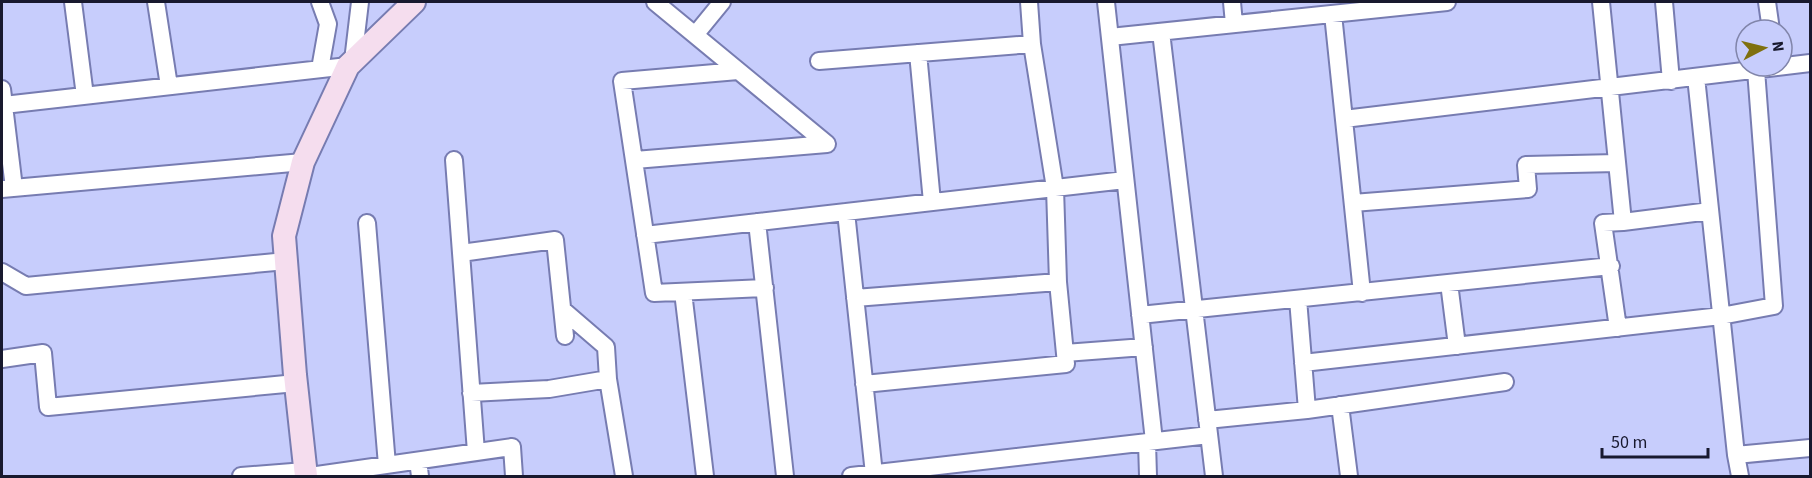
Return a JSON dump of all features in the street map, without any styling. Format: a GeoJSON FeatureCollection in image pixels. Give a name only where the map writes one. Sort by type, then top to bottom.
{"type":"FeatureCollection","features":[{"type":"Feature","properties":{"kind":"street"},"geometry":{"type":"LineString","coordinates":[[73,2],[85,96]]}},
{"type":"Feature","properties":{"kind":"street"},"geometry":{"type":"LineString","coordinates":[[156,2],[170,86]]}},
{"type":"Feature","properties":{"kind":"street"},"geometry":{"type":"LineString","coordinates":[[320,2],[328,24],[320,69]]}},
{"type":"Feature","properties":{"kind":"street"},"geometry":{"type":"LineString","coordinates":[[307,475],[296,383],[284,236],[303,162],[350,64],[360,2]]}},
{"type":"Feature","properties":{"kind":"street"},"geometry":{"type":"LineString","coordinates":[[303,162],[8,189],[2,99],[85,96],[350,64],[414,2]]}},
{"type":"Feature","properties":{"kind":"street"},"geometry":{"type":"LineString","coordinates":[[635,160],[827,144],[654,2]]}},
{"type":"Feature","properties":{"kind":"street"},"geometry":{"type":"LineString","coordinates":[[695,35],[722,2]]}},
{"type":"Feature","properties":{"kind":"street"},"geometry":{"type":"LineString","coordinates":[[864,384],[1066,364],[1058,282],[1055,188],[1032,44],[1029,2]]}},
{"type":"Feature","properties":{"kind":"street"},"geometry":{"type":"LineString","coordinates":[[1106,2],[1144,347],[1150,441],[1148,477]]}},
{"type":"Feature","properties":{"kind":"street"},"geometry":{"type":"LineString","coordinates":[[1232,2],[1234,24]]}},
{"type":"Feature","properties":{"kind":"street"},"geometry":{"type":"LineString","coordinates":[[1110,37],[1234,24],[1293,10],[1333,14],[1417,3],[1447,2]]}},
{"type":"Feature","properties":{"kind":"street"},"geometry":{"type":"LineString","coordinates":[[1601,2],[1623,222]]}},
{"type":"Feature","properties":{"kind":"street"},"geometry":{"type":"LineString","coordinates":[[1664,2],[1671,81]]}},
{"type":"Feature","properties":{"kind":"street"},"geometry":{"type":"LineString","coordinates":[[1767,2],[1769,18]]}},
{"type":"Feature","properties":{"kind":"street"},"geometry":{"type":"LineString","coordinates":[[1333,14],[1362,292]]}},
{"type":"Feature","properties":{"kind":"street"},"geometry":{"type":"LineString","coordinates":[[1161,32],[1214,477]]}},
{"type":"Feature","properties":{"kind":"street"},"geometry":{"type":"LineString","coordinates":[[819,61],[1032,44]]}},
{"type":"Feature","properties":{"kind":"street"},"geometry":{"type":"LineString","coordinates":[[918,53],[932,202]]}},
{"type":"Feature","properties":{"kind":"street"},"geometry":{"type":"LineString","coordinates":[[1794,65],[1810,63]]}},
{"type":"Feature","properties":{"kind":"street"},"geometry":{"type":"LineString","coordinates":[[738,71],[622,81],[654,294],[765,288]]}},
{"type":"Feature","properties":{"kind":"street"},"geometry":{"type":"LineString","coordinates":[[1344,119],[1734,73]]}},
{"type":"Feature","properties":{"kind":"street"},"geometry":{"type":"LineString","coordinates":[[1696,77],[1740,477]]}},
{"type":"Feature","properties":{"kind":"street"},"geometry":{"type":"LineString","coordinates":[[1303,363],[1721,316],[1774,306],[1757,78]]}},
{"type":"Feature","properties":{"kind":"street"},"geometry":{"type":"LineString","coordinates":[[454,160],[476,452]]}},
{"type":"Feature","properties":{"kind":"street"},"geometry":{"type":"LineString","coordinates":[[1353,203],[1528,189],[1526,165],[1617,163]]}},
{"type":"Feature","properties":{"kind":"street"},"geometry":{"type":"LineString","coordinates":[[645,235],[1125,180]]}},
{"type":"Feature","properties":{"kind":"street"},"geometry":{"type":"LineString","coordinates":[[1618,328],[1611,266],[1603,223],[1710,211]]}},
{"type":"Feature","properties":{"kind":"street"},"geometry":{"type":"LineString","coordinates":[[846,212],[874,474]]}},
{"type":"Feature","properties":{"kind":"street"},"geometry":{"type":"LineString","coordinates":[[758,222],[785,477]]}},
{"type":"Feature","properties":{"kind":"street"},"geometry":{"type":"LineString","coordinates":[[367,223],[387,465]]}},
{"type":"Feature","properties":{"kind":"street"},"geometry":{"type":"LineString","coordinates":[[461,253],[555,240],[566,336]]}},
{"type":"Feature","properties":{"kind":"street"},"geometry":{"type":"LineString","coordinates":[[2,272],[26,286],[286,261]]}},
{"type":"Feature","properties":{"kind":"street"},"geometry":{"type":"LineString","coordinates":[[1140,315],[1611,266]]}},
{"type":"Feature","properties":{"kind":"street"},"geometry":{"type":"LineString","coordinates":[[855,298],[1058,282]]}},
{"type":"Feature","properties":{"kind":"street"},"geometry":{"type":"LineString","coordinates":[[1449,283],[1457,346]]}},
{"type":"Feature","properties":{"kind":"street"},"geometry":{"type":"LineString","coordinates":[[683,292],[705,477]]}},
{"type":"Feature","properties":{"kind":"street"},"geometry":{"type":"LineString","coordinates":[[1298,299],[1307,410]]}},
{"type":"Feature","properties":{"kind":"street"},"geometry":{"type":"LineString","coordinates":[[563,310],[606,347],[608,379],[624,477]]}},
{"type":"Feature","properties":{"kind":"street"},"geometry":{"type":"LineString","coordinates":[[1065,353],[1144,347]]}},
{"type":"Feature","properties":{"kind":"street"},"geometry":{"type":"LineString","coordinates":[[2,359],[43,353],[48,407],[296,383]]}},
{"type":"Feature","properties":{"kind":"street"},"geometry":{"type":"LineString","coordinates":[[471,393],[549,389],[608,379]]}},
{"type":"Feature","properties":{"kind":"street"},"geometry":{"type":"LineString","coordinates":[[851,477],[1150,441],[1208,427],[1307,410],[1505,382]]}},
{"type":"Feature","properties":{"kind":"street"},"geometry":{"type":"LineString","coordinates":[[1340,405],[1349,477]]}},
{"type":"Feature","properties":{"kind":"street"},"geometry":{"type":"LineString","coordinates":[[241,477],[307,475],[387,465],[419,469],[476,452],[512,447],[514,477]]}},
{"type":"Feature","properties":{"kind":"street"},"geometry":{"type":"LineString","coordinates":[[1736,455],[1810,448]]}}]}
